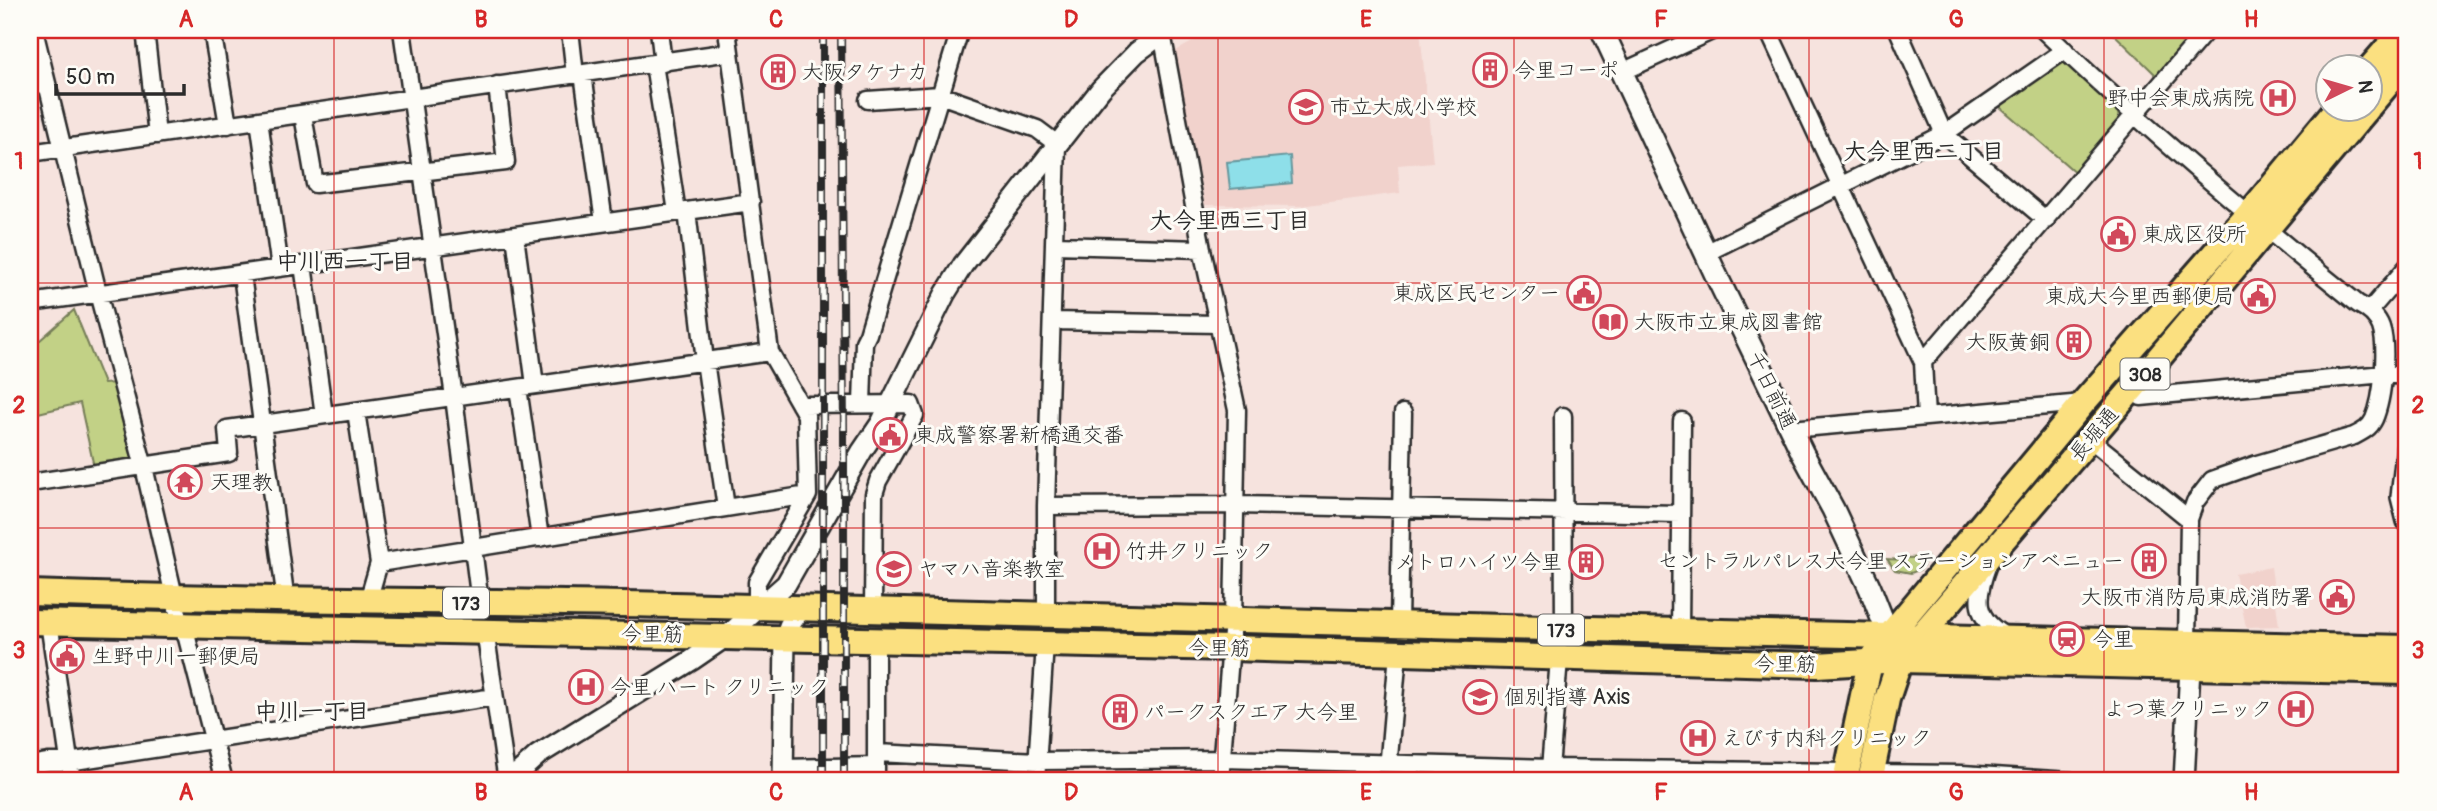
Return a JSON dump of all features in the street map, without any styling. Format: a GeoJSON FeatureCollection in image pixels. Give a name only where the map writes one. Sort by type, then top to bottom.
{"type":"FeatureCollection","features":[{"type":"Feature","properties":{"kind":"main road","name":"千日前通"},"geometry":{"type":"LineString","coordinates":[[1602,30],[1706,253],[1858,562],[1900,660]]}},
{"type":"Feature","properties":{"kind":"main road","name":"長堀通"},"geometry":{"type":"LineString","coordinates":[[2384,59],[2401,47]]}},
{"type":"Feature","properties":{"kind":"main road","name":"長堀通"},"geometry":{"type":"LineString","coordinates":[[2384,79],[2401,47]]}},
{"type":"Feature","properties":{"kind":"main road","name":"長堀通"},"geometry":{"type":"LineString","coordinates":[[1900,660],[2132,389],[2258,222],[2327,122]]}},
{"type":"Feature","properties":{"kind":"main road","name":"長堀通"},"geometry":{"type":"LineString","coordinates":[[1888,637],[2083,403],[2355,122]]}},
{"type":"Feature","properties":{"kind":"main road","name":"今里筋"},"geometry":{"type":"LineString","coordinates":[[30,593],[2407,648]]}},
{"type":"Feature","properties":{"kind":"main road","name":"今里筋"},"geometry":{"type":"LineString","coordinates":[[39,622],[184,632],[485,630],[1817,665],[1900,660],[2407,673]]}},
{"type":"Feature","properties":{"kind":"main road","name":"308"},"geometry":{"type":"LineString","coordinates":[[1846,777],[1870,662],[1888,637]]}},
{"type":"Feature","properties":{"kind":"main road","name":"308"},"geometry":{"type":"LineString","coordinates":[[1871,777],[1887,699],[1900,660]]}},
{"type":"Feature","properties":{"kind":"street"},"geometry":{"type":"LineString","coordinates":[[34,30],[98,293],[144,467],[174,598],[224,781]]}},
{"type":"Feature","properties":{"kind":"street"},"geometry":{"type":"LineString","coordinates":[[145,30],[157,135]]}},
{"type":"Feature","properties":{"kind":"street"},"geometry":{"type":"LineString","coordinates":[[212,30],[228,125]]}},
{"type":"Feature","properties":{"kind":"street"},"geometry":{"type":"LineString","coordinates":[[402,30],[475,549],[480,603]]}},
{"type":"Feature","properties":{"kind":"street"},"geometry":{"type":"LineString","coordinates":[[570,30],[604,222]]}},
{"type":"Feature","properties":{"kind":"street"},"geometry":{"type":"LineString","coordinates":[[659,30],[659,64],[726,508]]}},
{"type":"Feature","properties":{"kind":"street"},"geometry":{"type":"LineString","coordinates":[[727,30],[770,352],[806,415],[808,495],[757,582],[757,608]]}},
{"type":"Feature","properties":{"kind":"street"},"geometry":{"type":"LineString","coordinates":[[862,404],[864,342],[960,30]]}},
{"type":"Feature","properties":{"kind":"street"},"geometry":{"type":"LineString","coordinates":[[1622,72],[1714,30]]}},
{"type":"Feature","properties":{"kind":"street"},"geometry":{"type":"LineString","coordinates":[[1768,30],[1923,362],[1926,417]]}},
{"type":"Feature","properties":{"kind":"street"},"geometry":{"type":"LineString","coordinates":[[1898,30],[1944,134],[2046,220]]}},
{"type":"Feature","properties":{"kind":"street"},"geometry":{"type":"LineString","coordinates":[[2043,30],[2135,115],[2258,222],[2358,304],[2370,310],[2381,325],[2384,374],[2374,420],[2367,430],[2212,480],[2195,502],[2189,519],[2187,643]]}},
{"type":"Feature","properties":{"kind":"street"},"geometry":{"type":"LineString","coordinates":[[1923,362],[2207,30]]}},
{"type":"Feature","properties":{"kind":"street"},"geometry":{"type":"LineString","coordinates":[[508,781],[538,755],[727,636],[786,583],[890,404],[957,275],[1101,89],[1137,52],[1165,31],[1202,248],[1237,410],[1233,620],[1220,781]]}},
{"type":"Feature","properties":{"kind":"street"},"geometry":{"type":"LineString","coordinates":[[1706,253],[1944,134],[2065,50]]}},
{"type":"Feature","properties":{"kind":"street"},"geometry":{"type":"LineString","coordinates":[[30,153],[730,52]]}},
{"type":"Feature","properties":{"kind":"street"},"geometry":{"type":"LineString","coordinates":[[30,86],[47,83]]}},
{"type":"Feature","properties":{"kind":"street"},"geometry":{"type":"LineString","coordinates":[[303,115],[314,184],[506,162],[497,86]]}},
{"type":"Feature","properties":{"kind":"street"},"geometry":{"type":"LineString","coordinates":[[868,100],[940,94],[1037,129],[1057,144]]}},
{"type":"Feature","properties":{"kind":"street"},"geometry":{"type":"LineString","coordinates":[[259,120],[280,268]]}},
{"type":"Feature","properties":{"kind":"street"},"geometry":{"type":"LineString","coordinates":[[1046,616],[1046,506],[1057,144]]}},
{"type":"Feature","properties":{"kind":"street"},"geometry":{"type":"LineString","coordinates":[[30,303],[751,202]]}},
{"type":"Feature","properties":{"kind":"street"},"geometry":{"type":"LineString","coordinates":[[514,236],[535,385]]}},
{"type":"Feature","properties":{"kind":"street"},"geometry":{"type":"LineString","coordinates":[[1055,245],[1202,248]]}},
{"type":"Feature","properties":{"kind":"street"},"geometry":{"type":"LineString","coordinates":[[303,265],[324,415]]}},
{"type":"Feature","properties":{"kind":"street"},"geometry":{"type":"LineString","coordinates":[[2370,310],[2407,267]]}},
{"type":"Feature","properties":{"kind":"street"},"geometry":{"type":"LineString","coordinates":[[242,275],[286,601]]}},
{"type":"Feature","properties":{"kind":"street"},"geometry":{"type":"LineString","coordinates":[[1052,321],[1218,324]]}},
{"type":"Feature","properties":{"kind":"street"},"geometry":{"type":"LineString","coordinates":[[30,484],[229,453],[227,429],[770,352]]}},
{"type":"Feature","properties":{"kind":"street"},"geometry":{"type":"LineString","coordinates":[[2132,389],[2141,397],[2384,374],[2407,376]]}},
{"type":"Feature","properties":{"kind":"street"},"geometry":{"type":"LineString","coordinates":[[518,388],[540,538]]}},
{"type":"Feature","properties":{"kind":"street"},"geometry":{"type":"LineString","coordinates":[[1791,429],[2083,403]]}},
{"type":"Feature","properties":{"kind":"street"},"geometry":{"type":"LineString","coordinates":[[800,405],[911,404],[915,415],[878,481],[874,494],[873,611]]}},
{"type":"Feature","properties":{"kind":"street"},"geometry":{"type":"LineString","coordinates":[[356,411],[379,563],[368,601]]}},
{"type":"Feature","properties":{"kind":"street"},"geometry":{"type":"LineString","coordinates":[[1399,624],[1403,413]]}},
{"type":"Feature","properties":{"kind":"street"},"geometry":{"type":"LineString","coordinates":[[1563,416],[1564,630]]}},
{"type":"Feature","properties":{"kind":"street"},"geometry":{"type":"LineString","coordinates":[[1680,632],[1682,421]]}},
{"type":"Feature","properties":{"kind":"street"},"geometry":{"type":"LineString","coordinates":[[2090,439],[2189,519]]}},
{"type":"Feature","properties":{"kind":"street"},"geometry":{"type":"LineString","coordinates":[[2407,445],[2404,498],[2407,521]]}},
{"type":"Feature","properties":{"kind":"street"},"geometry":{"type":"LineString","coordinates":[[379,563],[808,495]]}},
{"type":"Feature","properties":{"kind":"street"},"geometry":{"type":"LineString","coordinates":[[1046,506],[1237,505],[1680,514]]}},
{"type":"Feature","properties":{"kind":"street"},"geometry":{"type":"LineString","coordinates":[[1991,555],[1982,578],[1979,607],[1983,619],[1992,629],[2012,640]]}},
{"type":"Feature","properties":{"kind":"street"},"geometry":{"type":"LineString","coordinates":[[801,609],[785,637],[783,774],[876,767],[1038,761],[1223,759],[1389,763],[1550,774],[1846,777]]}},
{"type":"Feature","properties":{"kind":"street"},"geometry":{"type":"LineString","coordinates":[[39,622],[72,781]]}},
{"type":"Feature","properties":{"kind":"street"},"geometry":{"type":"LineString","coordinates":[[485,630],[508,781]]}},
{"type":"Feature","properties":{"kind":"street"},"geometry":{"type":"LineString","coordinates":[[876,640],[876,767]]}},
{"type":"Feature","properties":{"kind":"street"},"geometry":{"type":"LineString","coordinates":[[1036,781],[1045,644]]}},
{"type":"Feature","properties":{"kind":"street"},"geometry":{"type":"LineString","coordinates":[[1387,781],[1398,653]]}},
{"type":"Feature","properties":{"kind":"street"},"geometry":{"type":"LineString","coordinates":[[1550,774],[1559,659]]}},
{"type":"Feature","properties":{"kind":"street"},"geometry":{"type":"LineString","coordinates":[[2184,781],[2190,668]]}},
{"type":"Feature","properties":{"kind":"street"},"geometry":{"type":"LineString","coordinates":[[30,765],[494,697]]}},
{"type":"Feature","properties":{"kind":"street"},"geometry":{"type":"LineString","coordinates":[[1871,777],[2071,781]]}},
{"type":"Feature","properties":{"kind":"shaded area","name":"市立大成小学校"},"geometry":{"type":"Polygon","coordinates":[[[1214,30],[1420,30],[1433,162],[1398,165],[1400,193],[1300,206],[1205,205],[1174,52],[1214,30]]]}},
{"type":"Feature","properties":{"kind":"shaded area"},"geometry":{"type":"Polygon","coordinates":[[[2271,567],[2279,626],[2246,627],[2235,574],[2271,567]]]}},
{"type":"Feature","properties":{"kind":"green space"},"geometry":{"type":"Polygon","coordinates":[[[2110,30],[2198,30],[2158,77],[2110,30]]]}},
{"type":"Feature","properties":{"kind":"green space"},"geometry":{"type":"Polygon","coordinates":[[[2059,62],[2066,63],[2118,113],[2119,123],[2076,173],[1999,106],[2059,62]]]}},
{"type":"Feature","properties":{"kind":"green space"},"geometry":{"type":"Polygon","coordinates":[[[74,310],[104,384],[115,383],[134,461],[94,467],[80,403],[30,415],[30,349],[74,310]]]}},
{"type":"Feature","properties":{"kind":"green space"},"geometry":{"type":"Polygon","coordinates":[[[1927,557],[1921,569],[1911,573],[1895,570],[1887,559],[1906,560],[1927,557]]]}},
{"type":"Feature","properties":{"kind":"water"},"geometry":{"type":"Polygon","coordinates":[[[1290,156],[1292,183],[1230,189],[1227,162],[1290,156]]]}},
{"type":"Feature","properties":{"kind":"railway"},"geometry":{"type":"LineString","coordinates":[[823,30],[823,781]]}},
{"type":"Feature","properties":{"kind":"railway"},"geometry":{"type":"LineString","coordinates":[[841,30],[844,781]]}},
{"type":"Feature","properties":{"kind":"place","name":"今里コーポ"},"geometry":{"type":"Point","coordinates":[1490,70]}},
{"type":"Feature","properties":{"kind":"place","name":"大阪タケナカ"},"geometry":{"type":"Point","coordinates":[778,72]}},
{"type":"Feature","properties":{"kind":"place","name":"野中会東成病院"},"geometry":{"type":"Point","coordinates":[2278,98]}},
{"type":"Feature","properties":{"kind":"place","name":"市立大成小学校"},"geometry":{"type":"Point","coordinates":[1306,107]}},
{"type":"Feature","properties":{"kind":"place","name":"東成区役所"},"geometry":{"type":"Point","coordinates":[2118,234]}},
{"type":"Feature","properties":{"kind":"place","name":"東成区民センター"},"geometry":{"type":"Point","coordinates":[1584,293]}},
{"type":"Feature","properties":{"kind":"place","name":"東成大今里西郵便局"},"geometry":{"type":"Point","coordinates":[2258,296]}},
{"type":"Feature","properties":{"kind":"place","name":"大阪市立東成図書館"},"geometry":{"type":"Point","coordinates":[1610,322]}},
{"type":"Feature","properties":{"kind":"place","name":"大阪黄銅"},"geometry":{"type":"Point","coordinates":[2074,342]}},
{"type":"Feature","properties":{"kind":"place","name":"東成警察署新橋通交番"},"geometry":{"type":"Point","coordinates":[890,435]}},
{"type":"Feature","properties":{"kind":"place","name":"天理教"},"geometry":{"type":"Point","coordinates":[185,482]}},
{"type":"Feature","properties":{"kind":"place","name":"竹井クリニック"},"geometry":{"type":"Point","coordinates":[1102,551]}},
{"type":"Feature","properties":{"kind":"place","name":"セントラルパレス大今里 ステーションアベニュー"},"geometry":{"type":"Point","coordinates":[2149,561]}},
{"type":"Feature","properties":{"kind":"place","name":"メトロハイツ今里"},"geometry":{"type":"Point","coordinates":[1586,562]}},
{"type":"Feature","properties":{"kind":"place","name":"ヤマハ音楽教室"},"geometry":{"type":"Point","coordinates":[894,569]}},
{"type":"Feature","properties":{"kind":"place","name":"大阪市消防局東成消防署"},"geometry":{"type":"Point","coordinates":[2337,597]}},
{"type":"Feature","properties":{"kind":"place","name":"今里"},"geometry":{"type":"Point","coordinates":[2067,639]}},
{"type":"Feature","properties":{"kind":"place","name":"生野中川一郵便局"},"geometry":{"type":"Point","coordinates":[67,656]}},
{"type":"Feature","properties":{"kind":"place","name":"今里 ハート クリニック"},"geometry":{"type":"Point","coordinates":[586,687]}},
{"type":"Feature","properties":{"kind":"place","name":"個別指導 Axis"},"geometry":{"type":"Point","coordinates":[1480,697]}},
{"type":"Feature","properties":{"kind":"place","name":"よつ葉クリニック"},"geometry":{"type":"Point","coordinates":[2296,709]}},
{"type":"Feature","properties":{"kind":"place","name":"パークスクエア 大今里"},"geometry":{"type":"Point","coordinates":[1120,712]}},
{"type":"Feature","properties":{"kind":"place","name":"えびす内科クリニック"},"geometry":{"type":"Point","coordinates":[1698,738]}},
{"type":"Feature","properties":{"kind":"district","name":"大今里西二丁目"},"geometry":{"type":"Point","coordinates":[1924,151]}},
{"type":"Feature","properties":{"kind":"district","name":"大今里西三丁目"},"geometry":{"type":"Point","coordinates":[1230,220]}},
{"type":"Feature","properties":{"kind":"district","name":"中川西一丁目"},"geometry":{"type":"Point","coordinates":[345,261]}},
{"type":"Feature","properties":{"kind":"district","name":"中川一丁目"},"geometry":{"type":"Point","coordinates":[312,711]}}]}
